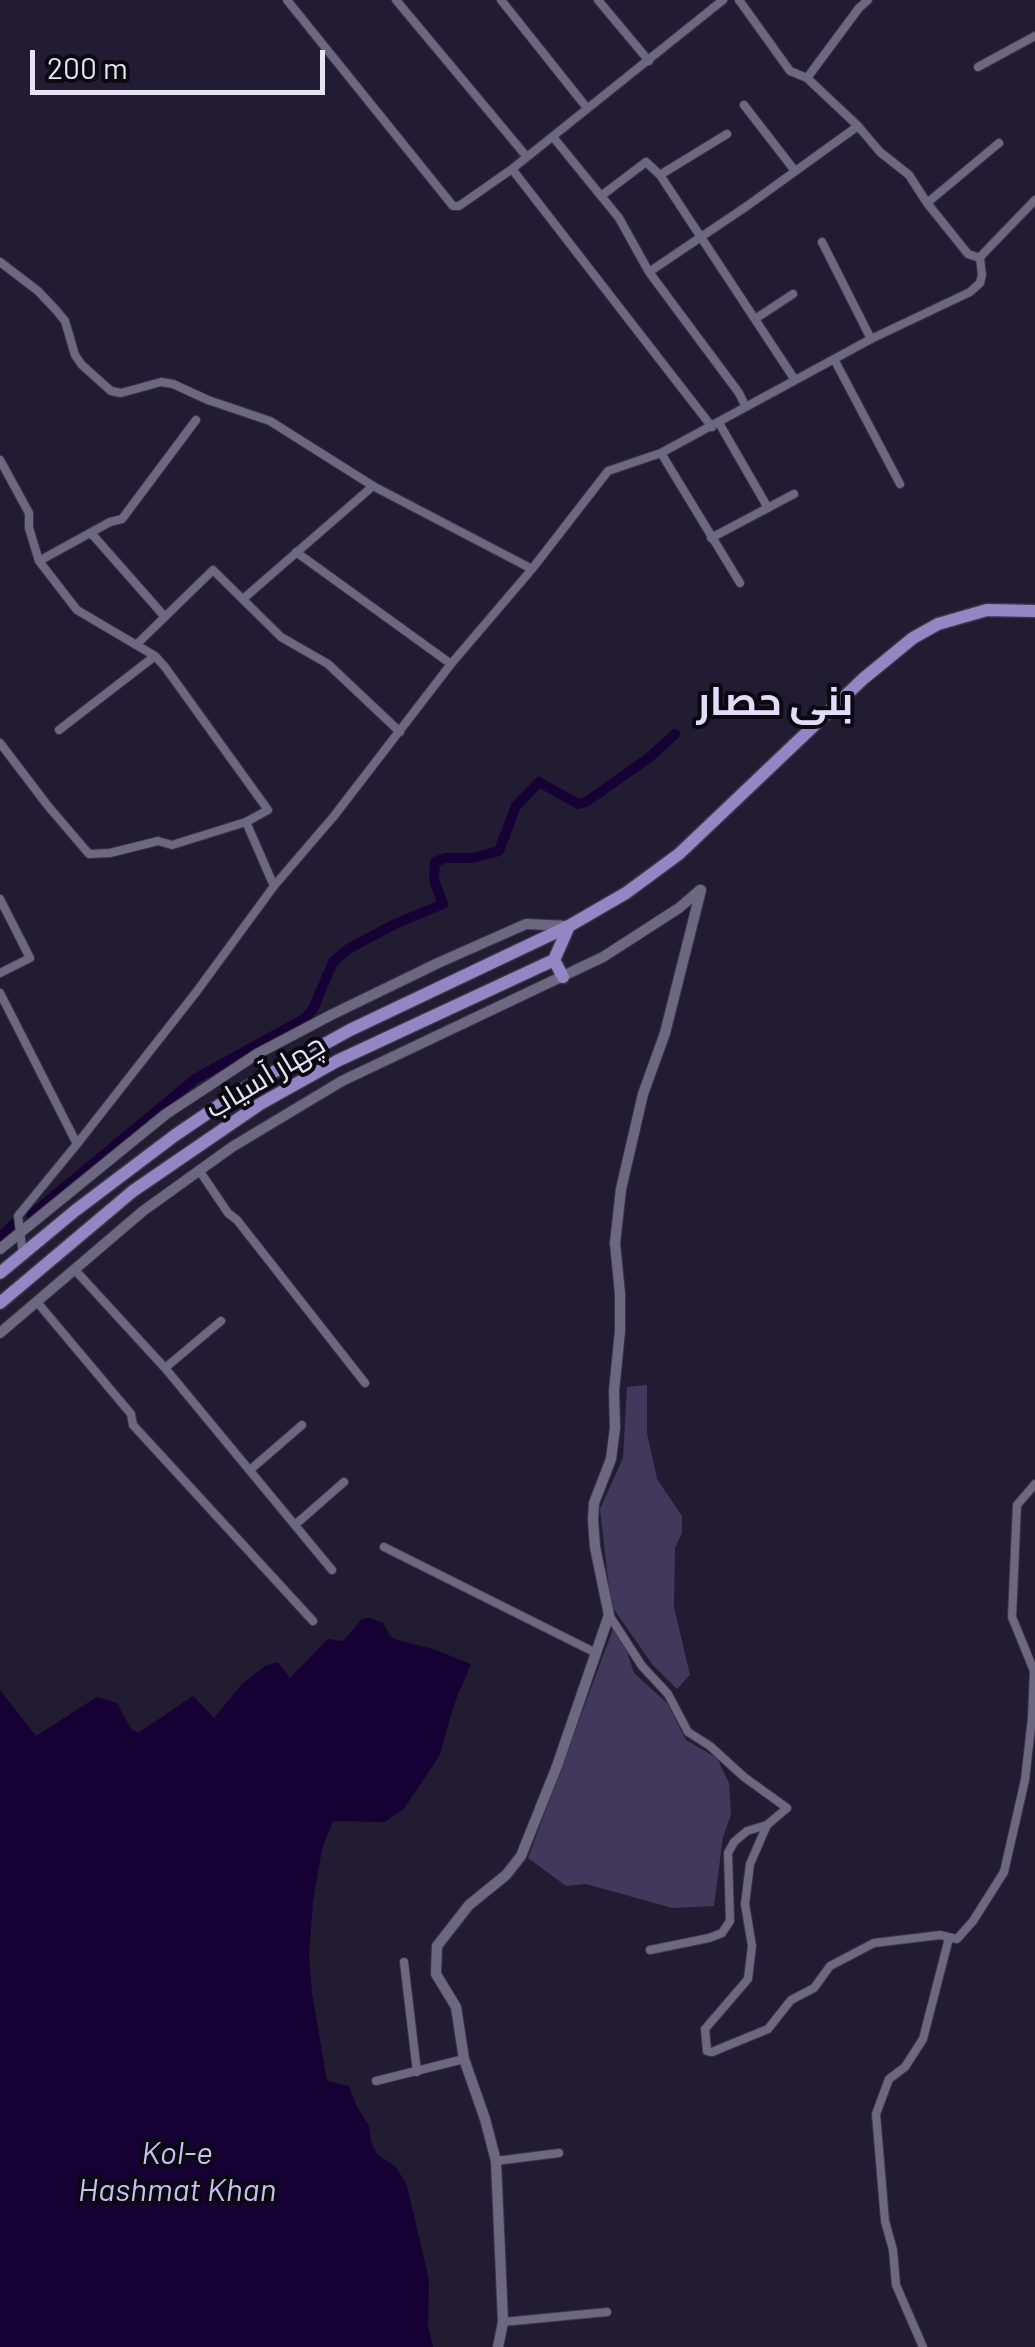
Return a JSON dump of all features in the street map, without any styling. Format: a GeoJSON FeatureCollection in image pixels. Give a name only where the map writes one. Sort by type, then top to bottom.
{"type":"FeatureCollection","features":[{"type":"Feature","properties":{"kind":"highway","name":"چهار آسیاب"},"geometry":{"type":"LineString","coordinates":[[0,1274],[76,1210],[244,1089],[350,1030],[569,926],[626,893],[679,854],[912,638],[938,624],[986,610],[1035,611]]}},
{"type":"Feature","properties":{"kind":"highway"},"geometry":{"type":"LineString","coordinates":[[563,978],[554,960],[569,926]]}},
{"type":"Feature","properties":{"kind":"highway","name":"چهار آسیاب"},"geometry":{"type":"LineString","coordinates":[[0,1303],[133,1191],[260,1104],[337,1061],[554,960]]}},
{"type":"Feature","properties":{"kind":"street"},"geometry":{"type":"LineString","coordinates":[[287,0],[453,206],[459,206],[512,169],[724,0]]}},
{"type":"Feature","properties":{"kind":"street"},"geometry":{"type":"LineString","coordinates":[[396,0],[527,157]]}},
{"type":"Feature","properties":{"kind":"street"},"geometry":{"type":"LineString","coordinates":[[500,0],[587,108]]}},
{"type":"Feature","properties":{"kind":"street"},"geometry":{"type":"LineString","coordinates":[[598,0],[649,61]]}},
{"type":"Feature","properties":{"kind":"street"},"geometry":{"type":"LineString","coordinates":[[739,0],[790,71],[807,78],[880,152],[908,174],[968,254],[980,258]]}},
{"type":"Feature","properties":{"kind":"street"},"geometry":{"type":"LineString","coordinates":[[807,78],[868,0]]}},
{"type":"Feature","properties":{"kind":"street"},"geometry":{"type":"LineString","coordinates":[[978,67],[1035,36]]}},
{"type":"Feature","properties":{"kind":"street"},"geometry":{"type":"LineString","coordinates":[[744,105],[795,171]]}},
{"type":"Feature","properties":{"kind":"street"},"geometry":{"type":"LineString","coordinates":[[649,272],[858,126]]}},
{"type":"Feature","properties":{"kind":"street"},"geometry":{"type":"LineString","coordinates":[[660,175],[727,134]]}},
{"type":"Feature","properties":{"kind":"street"},"geometry":{"type":"LineString","coordinates":[[553,136],[618,218],[649,272],[746,407]]}},
{"type":"Feature","properties":{"kind":"street"},"geometry":{"type":"LineString","coordinates":[[927,203],[1000,143]]}},
{"type":"Feature","properties":{"kind":"street"},"geometry":{"type":"LineString","coordinates":[[601,196],[646,162],[660,175],[796,380]]}},
{"type":"Feature","properties":{"kind":"street"},"geometry":{"type":"LineString","coordinates":[[512,169],[716,425],[768,508]]}},
{"type":"Feature","properties":{"kind":"street"},"geometry":{"type":"LineString","coordinates":[[22,1254],[18,1216],[197,991],[274,886],[608,471],[661,454],[834,358],[970,292],[980,283],[980,258],[1035,200]]}},
{"type":"Feature","properties":{"kind":"street"},"geometry":{"type":"LineString","coordinates":[[822,242],[871,339]]}},
{"type":"Feature","properties":{"kind":"street"},"geometry":{"type":"LineString","coordinates":[[0,262],[56,310],[65,321],[82,366],[111,391],[132,392],[161,382],[270,421],[372,486],[532,569]]}},
{"type":"Feature","properties":{"kind":"street"},"geometry":{"type":"LineString","coordinates":[[754,320],[793,294]]}},
{"type":"Feature","properties":{"kind":"street"},"geometry":{"type":"LineString","coordinates":[[834,358],[900,484]]}},
{"type":"Feature","properties":{"kind":"street"},"geometry":{"type":"LineString","coordinates":[[39,562],[122,519],[196,420]]}},
{"type":"Feature","properties":{"kind":"street"},"geometry":{"type":"LineString","coordinates":[[661,454],[740,583]]}},
{"type":"Feature","properties":{"kind":"street"},"geometry":{"type":"LineString","coordinates":[[0,460],[30,513],[29,528],[39,562],[78,610],[155,656],[268,810],[246,822],[172,845],[158,841],[110,854],[89,854],[0,744]]}},
{"type":"Feature","properties":{"kind":"street"},"geometry":{"type":"LineString","coordinates":[[243,599],[372,486]]}},
{"type":"Feature","properties":{"kind":"street"},"geometry":{"type":"LineString","coordinates":[[710,538],[794,494]]}},
{"type":"Feature","properties":{"kind":"street"},"geometry":{"type":"LineString","coordinates":[[91,533],[166,617]]}},
{"type":"Feature","properties":{"kind":"street"},"geometry":{"type":"LineString","coordinates":[[296,552],[451,664]]}},
{"type":"Feature","properties":{"kind":"street"},"geometry":{"type":"LineString","coordinates":[[136,645],[214,570],[281,637],[328,664],[400,732]]}},
{"type":"Feature","properties":{"kind":"street"},"geometry":{"type":"LineString","coordinates":[[59,730],[155,656]]}},
{"type":"Feature","properties":{"kind":"street"},"geometry":{"type":"LineString","coordinates":[[246,822],[274,886]]}},
{"type":"Feature","properties":{"kind":"street"},"geometry":{"type":"LineString","coordinates":[[0,1333],[142,1212],[232,1148],[342,1081],[602,957],[701,890],[665,1034],[643,1094],[620,1188],[615,1243],[620,1331],[614,1428],[611,1459],[594,1503],[595,1547],[608,1616],[642,1666],[668,1694],[688,1732],[787,1808],[767,1825],[747,1831],[728,1853],[730,1921],[722,1933],[650,1950]]}},
{"type":"Feature","properties":{"kind":"street"},"geometry":{"type":"LineString","coordinates":[[0,899],[30,958],[0,973]]}},
{"type":"Feature","properties":{"kind":"street"},"geometry":{"type":"LineString","coordinates":[[0,1248],[166,1114],[257,1054],[384,989],[526,924],[569,926]]}},
{"type":"Feature","properties":{"kind":"street"},"geometry":{"type":"LineString","coordinates":[[0,993],[78,1144]]}},
{"type":"Feature","properties":{"kind":"street"},"geometry":{"type":"LineString","coordinates":[[200,1170],[228,1213],[364,1382]]}},
{"type":"Feature","properties":{"kind":"street"},"geometry":{"type":"LineString","coordinates":[[75,1270],[165,1368],[332,1570]]}},
{"type":"Feature","properties":{"kind":"street"},"geometry":{"type":"LineString","coordinates":[[38,1302],[131,1414],[133,1425],[313,1622]]}},
{"type":"Feature","properties":{"kind":"street"},"geometry":{"type":"LineString","coordinates":[[165,1368],[221,1320]]}},
{"type":"Feature","properties":{"kind":"street"},"geometry":{"type":"LineString","coordinates":[[250,1470],[302,1425]]}},
{"type":"Feature","properties":{"kind":"street"},"geometry":{"type":"LineString","coordinates":[[296,1524],[344,1482]]}},
{"type":"Feature","properties":{"kind":"street"},"geometry":{"type":"LineString","coordinates":[[767,1825],[750,1864],[745,1904],[752,1946],[748,1979],[705,2030],[707,2051],[768,2028],[791,2000],[814,1988],[830,1966],[874,1944],[940,1935],[957,1939],[1004,1872],[1025,1780],[1034,1671],[1012,1617],[1017,1505],[1035,1484]]}},
{"type":"Feature","properties":{"kind":"street"},"geometry":{"type":"LineString","coordinates":[[384,1547],[596,1653]]}},
{"type":"Feature","properties":{"kind":"street"},"geometry":{"type":"LineString","coordinates":[[498,2347],[502,2322],[496,2162],[464,2059],[456,2007],[436,1974],[436,1946],[469,1905],[506,1875],[521,1856],[545,1800],[608,1616]]}},
{"type":"Feature","properties":{"kind":"street"},"geometry":{"type":"LineString","coordinates":[[923,2347],[896,2285],[883,2207],[876,2114],[889,2079],[904,2067],[922,2039],[949,1938]]}},
{"type":"Feature","properties":{"kind":"street"},"geometry":{"type":"LineString","coordinates":[[404,1962],[417,2072]]}},
{"type":"Feature","properties":{"kind":"street"},"geometry":{"type":"LineString","coordinates":[[376,2081],[464,2059]]}},
{"type":"Feature","properties":{"kind":"street"},"geometry":{"type":"LineString","coordinates":[[496,2162],[559,2153]]}},
{"type":"Feature","properties":{"kind":"street"},"geometry":{"type":"LineString","coordinates":[[502,2322],[607,2312]]}},
{"type":"Feature","properties":{"kind":"shaded area"},"geometry":{"type":"Polygon","coordinates":[[[647,1385],[647,1433],[657,1479],[682,1516],[682,1533],[675,1548],[674,1607],[690,1675],[677,1689],[652,1664],[611,1605],[600,1509],[623,1458],[627,1387],[647,1385]]]}},
{"type":"Feature","properties":{"kind":"shaded area"},"geometry":{"type":"Polygon","coordinates":[[[613,1629],[625,1646],[634,1673],[667,1703],[686,1740],[717,1758],[729,1783],[731,1815],[723,1837],[714,1906],[672,1908],[586,1884],[566,1886],[528,1858],[613,1629]]]}},
{"type":"Feature","properties":{"kind":"water","name":"Kol-e Hashmat Khan"},"geometry":{"type":"Polygon","coordinates":[[[362,1619],[383,1623],[397,1640],[471,1664],[454,1704],[440,1755],[403,1810],[384,1822],[333,1821],[322,1849],[309,1954],[327,2081],[349,2086],[369,2126],[377,2154],[396,2167],[407,2186],[429,2280],[428,2326],[433,2347],[0,2347],[0,1690],[36,1736],[97,1697],[117,1703],[131,1729],[138,1733],[193,1696],[214,1718],[242,1684],[265,1666],[278,1662],[290,1678],[328,1639],[343,1641],[362,1619]]]}},
{"type":"Feature","properties":{"kind":"waterway"},"geometry":{"type":"LineString","coordinates":[[31,1215],[195,1079],[304,1019],[313,1009],[333,962],[348,949],[443,904],[434,880],[435,862],[499,851],[516,806],[539,782],[578,804],[586,802],[650,757],[675,734]]}},
{"type":"Feature","properties":{"kind":"waterway"},"geometry":{"type":"LineString","coordinates":[[0,1237],[15,1223]]}},
{"type":"Feature","properties":{"kind":"district","name":"بنی حصار"},"geometry":{"type":"Point","coordinates":[775,702]}}]}
